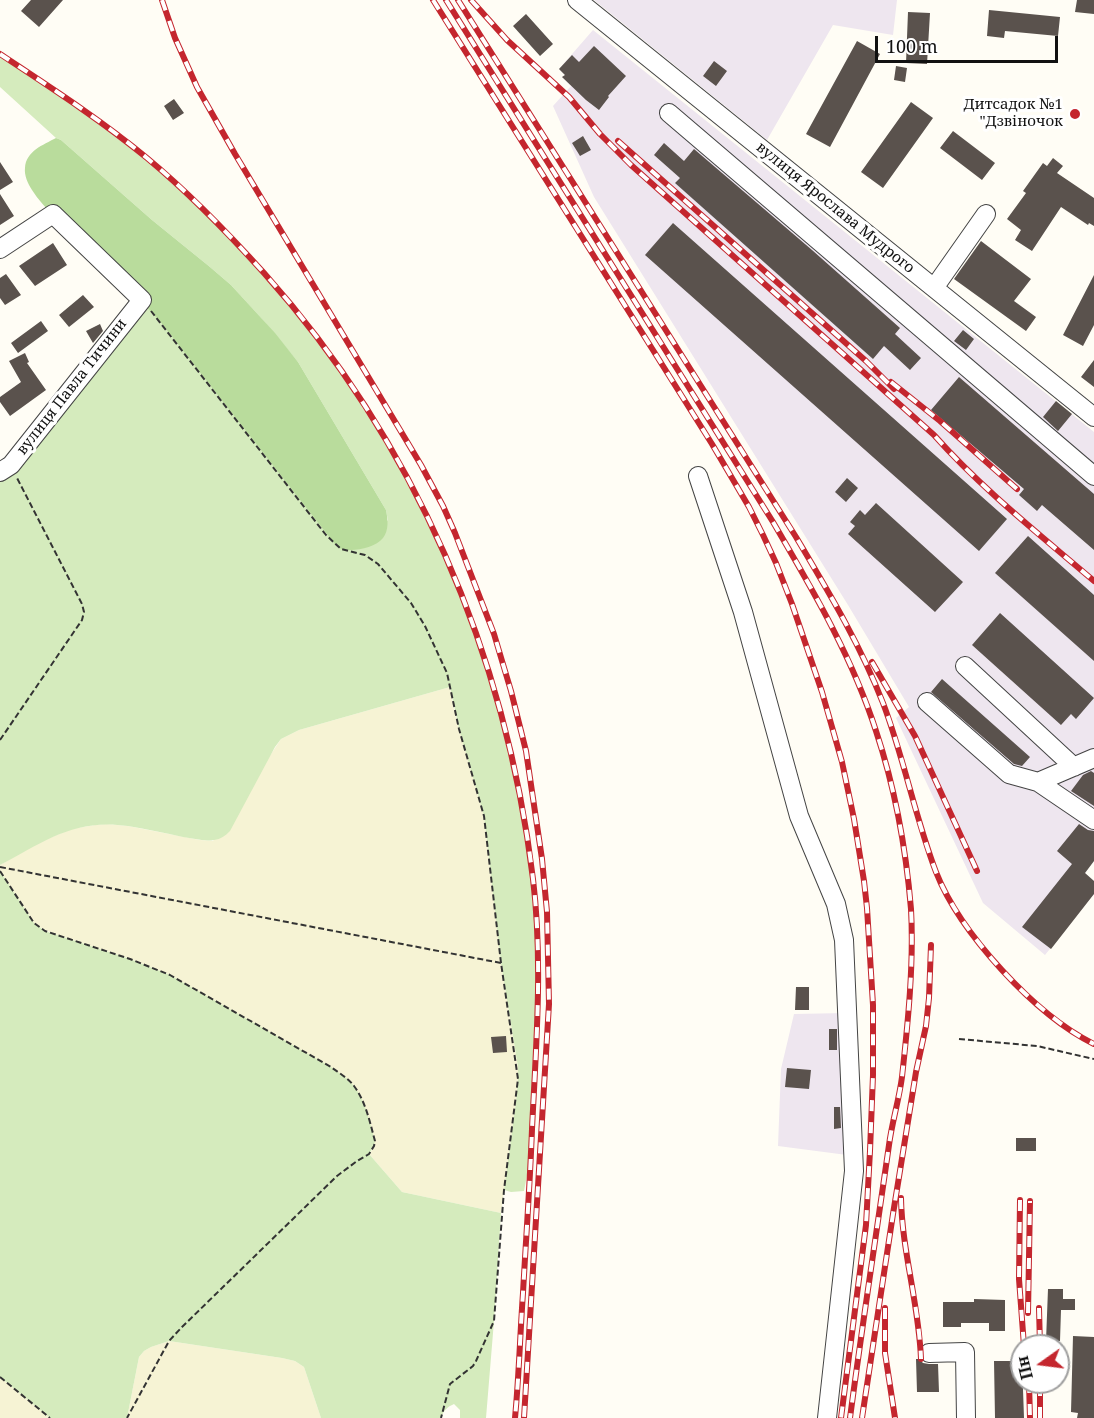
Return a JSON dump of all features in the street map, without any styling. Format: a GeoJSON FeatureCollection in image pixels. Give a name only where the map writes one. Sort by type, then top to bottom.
{"type":"FeatureCollection","features":[{"type":"Feature","properties":{"kind":"street","name":"вулиця Ярослава Мудрого"},"geometry":{"type":"LineString","coordinates":[[577,0],[1094,417]]}},
{"type":"Feature","properties":{"kind":"street"},"geometry":{"type":"LineString","coordinates":[[669,113],[1094,476]]}},
{"type":"Feature","properties":{"kind":"street"},"geometry":{"type":"LineString","coordinates":[[0,249],[53,214],[142,300]]}},
{"type":"Feature","properties":{"kind":"street"},"geometry":{"type":"LineString","coordinates":[[934,288],[986,214]]}},
{"type":"Feature","properties":{"kind":"street","name":"вулиця Павла Тичини"},"geometry":{"type":"LineString","coordinates":[[5,469],[142,300]]}},
{"type":"Feature","properties":{"kind":"street"},"geometry":{"type":"LineString","coordinates":[[698,476],[743,612],[799,816],[836,904],[844,940],[854,1171],[827,1418]]}},
{"type":"Feature","properties":{"kind":"street"},"geometry":{"type":"LineString","coordinates":[[965,666],[1074,766]]}},
{"type":"Feature","properties":{"kind":"street"},"geometry":{"type":"LineString","coordinates":[[927,702],[1009,774],[1038,782],[1094,820]]}},
{"type":"Feature","properties":{"kind":"street"},"geometry":{"type":"LineString","coordinates":[[1038,782],[1094,758]]}},
{"type":"Feature","properties":{"kind":"street"},"geometry":{"type":"LineString","coordinates":[[929,1353],[965,1352],[966,1418]]}},
{"type":"Feature","properties":{"kind":"path"},"geometry":{"type":"LineString","coordinates":[[142,300],[171,334],[326,536],[341,549],[365,555],[378,564],[411,603],[425,626],[447,673],[459,729],[484,816],[501,963],[518,1079],[504,1190],[494,1321],[473,1366],[450,1384],[441,1418]]}},
{"type":"Feature","properties":{"kind":"path"},"geometry":{"type":"LineString","coordinates":[[0,740],[82,620],[84,612],[82,604],[5,469]]}},
{"type":"Feature","properties":{"kind":"path"},"geometry":{"type":"LineString","coordinates":[[0,869],[501,963]]}},
{"type":"Feature","properties":{"kind":"path"},"geometry":{"type":"LineString","coordinates":[[0,869],[34,923],[39,927],[158,969],[331,1067],[349,1081],[358,1093],[375,1141],[369,1154],[337,1176],[169,1341],[128,1418]]}},
{"type":"Feature","properties":{"kind":"path"},"geometry":{"type":"LineString","coordinates":[[959,1039],[1037,1046],[1094,1059]]}},
{"type":"Feature","properties":{"kind":"path"},"geometry":{"type":"LineString","coordinates":[[0,1377],[50,1418]]}},
{"type":"Feature","properties":{"kind":"shaded area"},"geometry":{"type":"Polygon","coordinates":[[[594,0],[897,0],[893,35],[833,25],[767,140],[594,0]]]}},
{"type":"Feature","properties":{"kind":"shaded area"},"geometry":{"type":"Polygon","coordinates":[[[593,30],[1094,432],[1094,861],[1085,873],[1094,881],[1094,894],[1045,955],[983,903],[896,718],[909,707],[594,197],[553,106],[571,86],[562,77],[565,75],[559,69],[593,30]]]}},
{"type":"Feature","properties":{"kind":"shaded area"},"geometry":{"type":"Polygon","coordinates":[[[450,687],[454,710],[484,816],[501,963],[518,1067],[516,1102],[501,1213],[402,1192],[369,1154],[372,1150],[363,1103],[349,1081],[170,975],[39,927],[34,923],[0,871],[0,865],[35,844],[71,829],[95,825],[128,826],[213,841],[281,739],[299,730],[450,687]]]}},
{"type":"Feature","properties":{"kind":"shaded area"},"geometry":{"type":"Polygon","coordinates":[[[846,1013],[847,1155],[778,1146],[781,1069],[794,1014],[846,1013]]]}},
{"type":"Feature","properties":{"kind":"shaded area"},"geometry":{"type":"Polygon","coordinates":[[[169,1341],[295,1361],[304,1367],[321,1418],[127,1418],[139,1357],[151,1347],[169,1341]]]}},
{"type":"Feature","properties":{"kind":"shaded area"},"geometry":{"type":"Polygon","coordinates":[[[0,1377],[50,1418],[0,1418],[0,1377]]]}},
{"type":"Feature","properties":{"kind":"green space"},"geometry":{"type":"Polygon","coordinates":[[[0,55],[75,104],[147,159],[207,213],[262,271],[316,337],[365,406],[408,478],[444,553],[475,631],[500,711],[520,793],[536,900],[538,1018],[532,1145],[524,1191],[504,1190],[516,1102],[518,1067],[501,963],[484,816],[459,729],[450,687],[299,730],[281,739],[230,831],[219,839],[202,840],[128,826],[92,825],[76,828],[46,840],[0,865],[0,472],[142,300],[163,325],[388,521],[386,510],[298,362],[231,285],[56,138],[0,87],[0,55]]]}},
{"type":"Feature","properties":{"kind":"green space"},"geometry":{"type":"Polygon","coordinates":[[[56,138],[231,285],[275,333],[298,362],[386,510],[388,521],[383,538],[369,547],[358,549],[347,550],[336,546],[163,325],[37,197],[26,176],[26,162],[36,149],[56,138]]]}},
{"type":"Feature","properties":{"kind":"green space"},"geometry":{"type":"Polygon","coordinates":[[[0,871],[34,923],[45,931],[130,959],[170,975],[331,1067],[346,1078],[352,1083],[365,1106],[375,1141],[369,1154],[402,1192],[501,1213],[486,1418],[460,1418],[460,1410],[454,1404],[446,1409],[441,1418],[321,1418],[304,1367],[295,1361],[169,1341],[151,1347],[139,1357],[127,1418],[50,1418],[0,1377],[0,871]]]}},
{"type":"Feature","properties":{"kind":"building"},"geometry":{"type":"Polygon","coordinates":[[[31,0],[63,0],[39,27],[21,11],[31,0]]]}},
{"type":"Feature","properties":{"kind":"building"},"geometry":{"type":"Polygon","coordinates":[[[1077,0],[1094,0],[1094,14],[1075,12],[1077,0]]]}},
{"type":"Feature","properties":{"kind":"building"},"geometry":{"type":"Polygon","coordinates":[[[989,10],[1060,17],[1058,36],[1005,31],[1004,38],[987,36],[989,10]]]}},
{"type":"Feature","properties":{"kind":"building"},"geometry":{"type":"Polygon","coordinates":[[[908,12],[930,13],[927,64],[906,63],[908,12]]]}},
{"type":"Feature","properties":{"kind":"building"},"geometry":{"type":"Polygon","coordinates":[[[526,14],[553,44],[540,56],[513,26],[526,14]]]}},
{"type":"Feature","properties":{"kind":"building"},"geometry":{"type":"Polygon","coordinates":[[[857,41],[880,54],[830,147],[806,134],[857,41]]]}},
{"type":"Feature","properties":{"kind":"building"},"geometry":{"type":"Polygon","coordinates":[[[594,46],[626,76],[599,110],[562,77],[565,75],[559,69],[572,55],[579,62],[594,46]]]}},
{"type":"Feature","properties":{"kind":"building"},"geometry":{"type":"Polygon","coordinates":[[[714,61],[727,71],[716,86],[703,76],[714,61]]]}},
{"type":"Feature","properties":{"kind":"building"},"geometry":{"type":"Polygon","coordinates":[[[896,66],[907,68],[905,82],[894,80],[896,66]]]}},
{"type":"Feature","properties":{"kind":"building"},"geometry":{"type":"Polygon","coordinates":[[[174,99],[184,113],[173,120],[164,106],[174,99]]]}},
{"type":"Feature","properties":{"kind":"building"},"geometry":{"type":"Polygon","coordinates":[[[911,102],[933,118],[883,188],[861,172],[911,102]]]}},
{"type":"Feature","properties":{"kind":"building"},"geometry":{"type":"Polygon","coordinates":[[[953,131],[995,163],[982,180],[940,148],[953,131]]]}},
{"type":"Feature","properties":{"kind":"building"},"geometry":{"type":"Polygon","coordinates":[[[583,136],[591,150],[580,156],[572,143],[583,136]]]}},
{"type":"Feature","properties":{"kind":"building"},"geometry":{"type":"Polygon","coordinates":[[[664,143],[684,161],[694,149],[900,328],[895,334],[921,358],[910,370],[884,346],[873,359],[675,183],[680,178],[654,155],[664,143]]]}},
{"type":"Feature","properties":{"kind":"building"},"geometry":{"type":"Polygon","coordinates":[[[1053,158],[1063,166],[1057,173],[1094,198],[1094,226],[1089,223],[1088,225],[1061,207],[1032,251],[1015,240],[1021,230],[1007,219],[1026,193],[1023,191],[1043,163],[1047,166],[1053,158]]]}},
{"type":"Feature","properties":{"kind":"building"},"geometry":{"type":"Polygon","coordinates":[[[0,162],[13,182],[0,190],[0,162]]]}},
{"type":"Feature","properties":{"kind":"building"},"geometry":{"type":"Polygon","coordinates":[[[0,194],[14,216],[0,225],[0,194]]]}},
{"type":"Feature","properties":{"kind":"building"},"geometry":{"type":"Polygon","coordinates":[[[673,223],[1007,519],[979,551],[645,255],[673,223]]]}},
{"type":"Feature","properties":{"kind":"building"},"geometry":{"type":"Polygon","coordinates":[[[981,241],[1031,279],[1014,301],[1036,317],[1026,331],[954,279],[981,241]]]}},
{"type":"Feature","properties":{"kind":"building"},"geometry":{"type":"Polygon","coordinates":[[[53,243],[67,265],[35,286],[19,266],[53,243]]]}},
{"type":"Feature","properties":{"kind":"building"},"geometry":{"type":"Polygon","coordinates":[[[6,274],[21,295],[5,305],[0,298],[0,278],[6,274]]]}},
{"type":"Feature","properties":{"kind":"building"},"geometry":{"type":"Polygon","coordinates":[[[1094,275],[1094,325],[1083,346],[1063,335],[1094,275]]]}},
{"type":"Feature","properties":{"kind":"building"},"geometry":{"type":"Polygon","coordinates":[[[83,295],[94,307],[69,327],[59,315],[83,295]]]}},
{"type":"Feature","properties":{"kind":"building"},"geometry":{"type":"Polygon","coordinates":[[[41,321],[48,331],[18,353],[11,343],[41,321]]]}},
{"type":"Feature","properties":{"kind":"building"},"geometry":{"type":"Polygon","coordinates":[[[100,324],[103,331],[93,343],[86,331],[100,324]]]}},
{"type":"Feature","properties":{"kind":"building"},"geometry":{"type":"Polygon","coordinates":[[[963,330],[974,339],[966,350],[954,341],[963,330]]]}},
{"type":"Feature","properties":{"kind":"building"},"geometry":{"type":"Polygon","coordinates":[[[25,353],[29,362],[27,363],[46,390],[10,416],[0,402],[0,397],[21,382],[9,361],[25,353]]]}},
{"type":"Feature","properties":{"kind":"building"},"geometry":{"type":"Polygon","coordinates":[[[1094,360],[1094,387],[1081,377],[1094,360]]]}},
{"type":"Feature","properties":{"kind":"building"},"geometry":{"type":"Polygon","coordinates":[[[959,377],[1094,494],[1094,550],[1042,505],[1037,511],[1019,495],[1024,489],[931,410],[959,377]]]}},
{"type":"Feature","properties":{"kind":"building"},"geometry":{"type":"Polygon","coordinates":[[[1056,401],[1072,414],[1058,431],[1043,417],[1056,401]]]}},
{"type":"Feature","properties":{"kind":"building"},"geometry":{"type":"Polygon","coordinates":[[[847,478],[858,488],[846,502],[835,492],[847,478]]]}},
{"type":"Feature","properties":{"kind":"building"},"geometry":{"type":"Polygon","coordinates":[[[876,503],[963,582],[935,612],[848,534],[855,526],[850,522],[860,510],[865,515],[876,503]]]}},
{"type":"Feature","properties":{"kind":"building"},"geometry":{"type":"Polygon","coordinates":[[[1028,536],[1094,595],[1094,661],[995,573],[1028,536]]]}},
{"type":"Feature","properties":{"kind":"building"},"geometry":{"type":"Polygon","coordinates":[[[1000,613],[1094,698],[1076,719],[1071,714],[1061,725],[972,645],[1000,613]]]}},
{"type":"Feature","properties":{"kind":"building"},"geometry":{"type":"Polygon","coordinates":[[[942,679],[1030,757],[1022,766],[1014,764],[931,692],[942,679]]]}},
{"type":"Feature","properties":{"kind":"building"},"geometry":{"type":"Polygon","coordinates":[[[1091,771],[1094,773],[1094,806],[1071,791],[1083,775],[1091,771]]]}},
{"type":"Feature","properties":{"kind":"building"},"geometry":{"type":"Polygon","coordinates":[[[1079,824],[1094,831],[1094,861],[1085,873],[1094,881],[1094,894],[1051,949],[1022,927],[1072,864],[1057,851],[1079,824]]]}},
{"type":"Feature","properties":{"kind":"building"},"geometry":{"type":"Polygon","coordinates":[[[796,987],[809,987],[809,1010],[795,1010],[796,987]]]}},
{"type":"Feature","properties":{"kind":"building"},"geometry":{"type":"Polygon","coordinates":[[[829,1029],[837,1029],[837,1050],[829,1050],[829,1029]]]}},
{"type":"Feature","properties":{"kind":"building"},"geometry":{"type":"Polygon","coordinates":[[[506,1036],[507,1052],[493,1053],[491,1037],[506,1036]]]}},
{"type":"Feature","properties":{"kind":"building"},"geometry":{"type":"Polygon","coordinates":[[[787,1068],[811,1070],[809,1089],[785,1087],[787,1068]]]}},
{"type":"Feature","properties":{"kind":"building"},"geometry":{"type":"Polygon","coordinates":[[[834,1107],[840,1107],[841,1128],[834,1129],[834,1107]]]}},
{"type":"Feature","properties":{"kind":"building"},"geometry":{"type":"Polygon","coordinates":[[[1016,1138],[1036,1138],[1036,1151],[1016,1151],[1016,1138]]]}},
{"type":"Feature","properties":{"kind":"building"},"geometry":{"type":"Polygon","coordinates":[[[1048,1289],[1063,1289],[1063,1299],[1075,1299],[1075,1310],[1061,1310],[1060,1334],[1046,1334],[1048,1289]]]}},
{"type":"Feature","properties":{"kind":"building"},"geometry":{"type":"Polygon","coordinates":[[[974,1299],[1005,1300],[1005,1331],[989,1331],[989,1323],[961,1323],[961,1327],[943,1327],[943,1302],[974,1302],[974,1299]]]}},
{"type":"Feature","properties":{"kind":"building"},"geometry":{"type":"Polygon","coordinates":[[[1073,1336],[1094,1337],[1094,1418],[1077,1418],[1078,1413],[1071,1412],[1073,1336]]]}},
{"type":"Feature","properties":{"kind":"building"},"geometry":{"type":"Polygon","coordinates":[[[916,1359],[923,1363],[938,1364],[939,1392],[917,1392],[916,1359]]]}},
{"type":"Feature","properties":{"kind":"building"},"geometry":{"type":"Polygon","coordinates":[[[994,1361],[1010,1361],[1010,1394],[1023,1394],[1024,1418],[995,1418],[994,1361]]]}},
{"type":"Feature","properties":{"kind":"railway"},"geometry":{"type":"LineString","coordinates":[[162,0],[175,38],[197,87],[443,506],[494,634],[511,691],[526,751],[542,859],[547,912],[549,1004],[524,1418]]}},
{"type":"Feature","properties":{"kind":"railway"},"geometry":{"type":"LineString","coordinates":[[433,0],[712,444],[749,507],[776,563],[822,692],[842,762],[854,819],[867,908],[873,1005],[873,1075],[866,1225],[841,1418]]}},
{"type":"Feature","properties":{"kind":"railway"},"geometry":{"type":"LineString","coordinates":[[446,0],[788,547],[855,676],[883,753],[899,819],[906,864],[912,929],[911,971],[902,1077],[890,1136],[850,1418]]}},
{"type":"Feature","properties":{"kind":"railway"},"geometry":{"type":"LineString","coordinates":[[458,0],[796,537],[843,618],[883,703],[929,851],[947,896],[981,946],[1024,993],[1071,1031],[1094,1044]]}},
{"type":"Feature","properties":{"kind":"railway"},"geometry":{"type":"LineString","coordinates":[[471,0],[507,40],[569,97],[600,134],[631,165],[934,435],[991,493],[1094,581]]}},
{"type":"Feature","properties":{"kind":"railway"},"geometry":{"type":"LineString","coordinates":[[0,54],[93,117],[163,171],[264,273],[318,338],[366,407],[408,480],[445,555],[476,633],[501,713],[520,795],[533,879],[538,941],[535,1067],[515,1418]]}},
{"type":"Feature","properties":{"kind":"railway"},"geometry":{"type":"LineString","coordinates":[[618,141],[866,361],[894,389]]}},
{"type":"Feature","properties":{"kind":"railway"},"geometry":{"type":"LineString","coordinates":[[891,382],[940,421],[1017,489]]}},
{"type":"Feature","properties":{"kind":"railway"},"geometry":{"type":"LineString","coordinates":[[872,662],[915,736],[977,871]]}},
{"type":"Feature","properties":{"kind":"railway"},"geometry":{"type":"LineString","coordinates":[[862,1418],[916,1072],[926,1026],[931,945]]}},
{"type":"Feature","properties":{"kind":"railway"},"geometry":{"type":"LineString","coordinates":[[901,1198],[904,1238],[921,1359]]}},
{"type":"Feature","properties":{"kind":"railway"},"geometry":{"type":"LineString","coordinates":[[1020,1200],[1019,1279],[1023,1334]]}},
{"type":"Feature","properties":{"kind":"railway"},"geometry":{"type":"LineString","coordinates":[[1028,1313],[1030,1201]]}},
{"type":"Feature","properties":{"kind":"railway"},"geometry":{"type":"LineString","coordinates":[[885,1308],[885,1353],[895,1418]]}},
{"type":"Feature","properties":{"kind":"railway"},"geometry":{"type":"LineString","coordinates":[[1039,1308],[1040,1334]]}},
{"type":"Feature","properties":{"kind":"railway"},"geometry":{"type":"LineString","coordinates":[[1029,1394],[1030,1418]]}},
{"type":"Feature","properties":{"kind":"railway"},"geometry":{"type":"LineString","coordinates":[[1040,1394],[1040,1418]]}},
{"type":"Feature","properties":{"kind":"place","name":"Дитсадок №1 \"Дзвіночок"},"geometry":{"type":"Point","coordinates":[1075,114]}}]}
